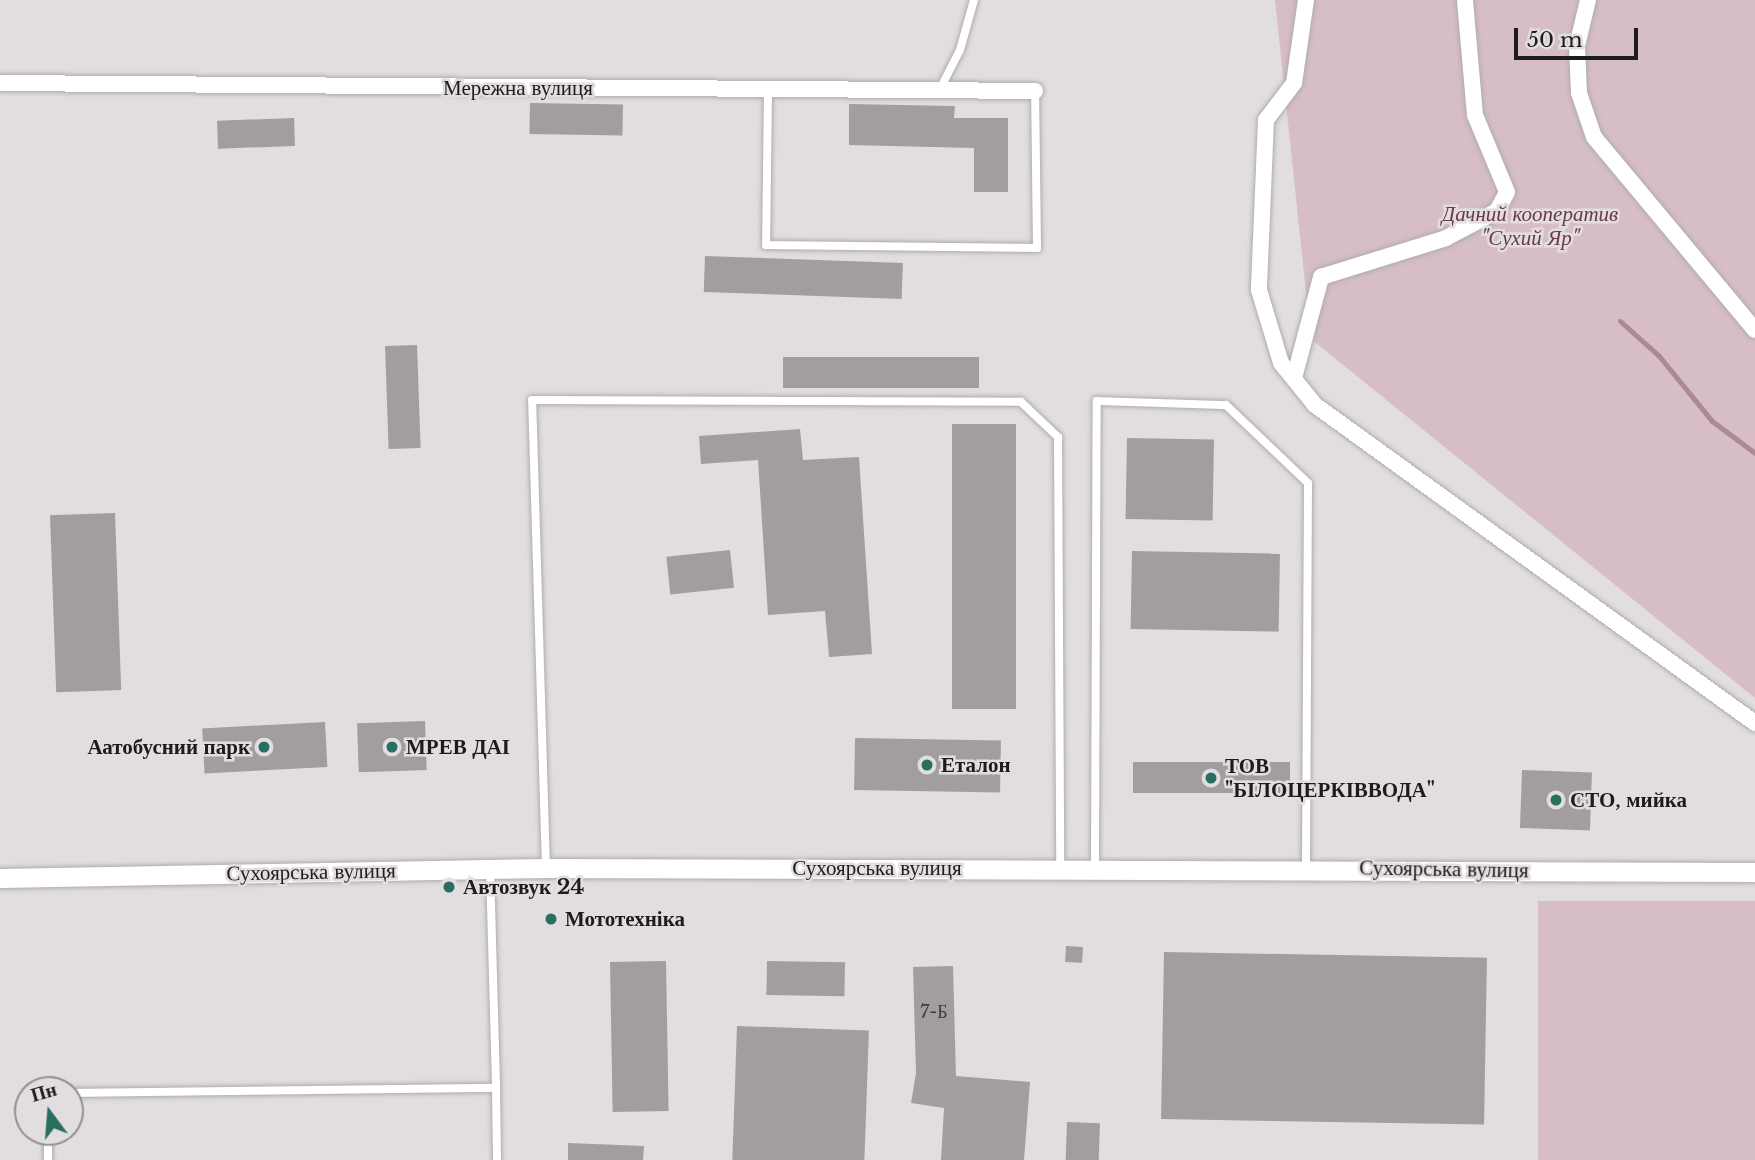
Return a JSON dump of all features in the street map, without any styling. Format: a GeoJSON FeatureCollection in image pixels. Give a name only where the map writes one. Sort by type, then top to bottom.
{"type":"FeatureCollection","features":[{"type":"Feature","properties":{"kind":"street"},"geometry":{"type":"LineString","coordinates":[[1306,0],[1294,82],[1266,120],[1259,290],[1281,363],[1315,405],[1755,723]]}},
{"type":"Feature","properties":{"kind":"street"},"geometry":{"type":"LineString","coordinates":[[1294,378],[1321,277],[1446,238],[1497,211],[1507,192],[1475,115],[1465,0]]}},
{"type":"Feature","properties":{"kind":"street"},"geometry":{"type":"LineString","coordinates":[[1588,0],[1577,46],[1579,93],[1594,137],[1755,330]]}},
{"type":"Feature","properties":{"kind":"street","name":"Мережна вулиця"},"geometry":{"type":"LineString","coordinates":[[0,83],[1035,91]]}},
{"type":"Feature","properties":{"kind":"street","name":"Сухоярська вулиця"},"geometry":{"type":"LineString","coordinates":[[0,878],[546,868],[1306,867],[1755,872]]}},
{"type":"Feature","properties":{"kind":"lane"},"geometry":{"type":"LineString","coordinates":[[939,91],[960,50],[974,0]]}},
{"type":"Feature","properties":{"kind":"lane"},"geometry":{"type":"LineString","coordinates":[[768,90],[766,245],[1037,248],[1035,91]]}},
{"type":"Feature","properties":{"kind":"lane"},"geometry":{"type":"LineString","coordinates":[[546,868],[532,400],[1021,402],[1058,437],[1060,869]]}},
{"type":"Feature","properties":{"kind":"lane"},"geometry":{"type":"LineString","coordinates":[[1095,869],[1097,401],[1226,405],[1308,483],[1306,867]]}},
{"type":"Feature","properties":{"kind":"lane"},"geometry":{"type":"LineString","coordinates":[[490,869],[497,1160]]}},
{"type":"Feature","properties":{"kind":"lane"},"geometry":{"type":"LineString","coordinates":[[84,1093],[496,1088]]}},
{"type":"Feature","properties":{"kind":"green space","name":"Дачний кооператив \"Сухий Яр\""},"geometry":{"type":"Polygon","coordinates":[[[1275,0],[1755,0],[1755,698],[1311,339],[1275,0]]]}},
{"type":"Feature","properties":{"kind":"green space"},"geometry":{"type":"Polygon","coordinates":[[[1538,901],[1755,901],[1755,1160],[1538,1160],[1538,901]]]}},
{"type":"Feature","properties":{"kind":"building"},"geometry":{"type":"Polygon","coordinates":[[[530,103],[623,105],[622,136],[529,134],[530,103]]]}},
{"type":"Feature","properties":{"kind":"building"},"geometry":{"type":"Polygon","coordinates":[[[849,104],[955,106],[954,118],[1008,118],[1008,192],[974,192],[974,148],[849,145],[849,104]]]}},
{"type":"Feature","properties":{"kind":"building"},"geometry":{"type":"Polygon","coordinates":[[[294,118],[295,146],[218,149],[217,121],[294,118]]]}},
{"type":"Feature","properties":{"kind":"building"},"geometry":{"type":"Polygon","coordinates":[[[705,256],[903,263],[902,299],[704,292],[705,256]]]}},
{"type":"Feature","properties":{"kind":"building"},"geometry":{"type":"Polygon","coordinates":[[[417,345],[421,448],[389,449],[385,346],[417,345]]]}},
{"type":"Feature","properties":{"kind":"building"},"geometry":{"type":"Polygon","coordinates":[[[783,357],[979,357],[979,388],[783,388],[783,357]]]}},
{"type":"Feature","properties":{"kind":"building"},"geometry":{"type":"Polygon","coordinates":[[[952,424],[1016,424],[1016,709],[952,709],[952,424]]]}},
{"type":"Feature","properties":{"kind":"building"},"geometry":{"type":"Polygon","coordinates":[[[800,429],[803,460],[859,457],[872,654],[829,657],[825,611],[768,615],[758,460],[701,464],[699,436],[800,429]]]}},
{"type":"Feature","properties":{"kind":"building"},"geometry":{"type":"Polygon","coordinates":[[[1127,438],[1214,440],[1213,521],[1126,519],[1127,438]]]}},
{"type":"Feature","properties":{"kind":"building"},"geometry":{"type":"Polygon","coordinates":[[[115,513],[121,690],[56,692],[50,515],[115,513]]]}},
{"type":"Feature","properties":{"kind":"building"},"geometry":{"type":"Polygon","coordinates":[[[730,550],[734,588],[670,594],[666,557],[730,550]]]}},
{"type":"Feature","properties":{"kind":"building"},"geometry":{"type":"Polygon","coordinates":[[[1132,551],[1280,554],[1279,632],[1131,629],[1132,551]]]}},
{"type":"Feature","properties":{"kind":"building","name":"МРЕВ ДАІ"},"geometry":{"type":"Polygon","coordinates":[[[425,721],[427,770],[359,772],[357,723],[425,721]]]}},
{"type":"Feature","properties":{"kind":"building","name":"Аатобусний парк"},"geometry":{"type":"Polygon","coordinates":[[[325,722],[327,767],[205,773],[202,728],[325,722]]]}},
{"type":"Feature","properties":{"kind":"building","name":"Еталон"},"geometry":{"type":"Polygon","coordinates":[[[855,738],[1001,741],[1000,793],[854,790],[855,738]]]}},
{"type":"Feature","properties":{"kind":"building","name":"ТОВ \"БІЛОЦЕРКІВВОДА\""},"geometry":{"type":"Polygon","coordinates":[[[1133,762],[1290,762],[1290,793],[1133,793],[1133,762]]]}},
{"type":"Feature","properties":{"kind":"building","name":"СТО, мийка"},"geometry":{"type":"Polygon","coordinates":[[[1522,770],[1592,772],[1590,830],[1520,828],[1522,770]]]}},
{"type":"Feature","properties":{"kind":"building"},"geometry":{"type":"Polygon","coordinates":[[[1066,946],[1083,947],[1082,963],[1065,962],[1066,946]]]}},
{"type":"Feature","properties":{"kind":"building"},"geometry":{"type":"Polygon","coordinates":[[[1164,952],[1487,958],[1484,1125],[1161,1119],[1164,952]]]}},
{"type":"Feature","properties":{"kind":"building"},"geometry":{"type":"Polygon","coordinates":[[[666,961],[669,1111],[613,1112],[610,962],[666,961]]]}},
{"type":"Feature","properties":{"kind":"building"},"geometry":{"type":"Polygon","coordinates":[[[767,961],[845,962],[844,996],[766,995],[767,961]]]}},
{"type":"Feature","properties":{"kind":"building"},"geometry":{"type":"Polygon","coordinates":[[[953,966],[956,1076],[1030,1082],[1024,1160],[941,1160],[944,1108],[911,1103],[916,1073],[913,967],[953,966]]]}},
{"type":"Feature","properties":{"kind":"building"},"geometry":{"type":"Polygon","coordinates":[[[737,1026],[869,1031],[864,1160],[732,1160],[737,1026]]]}},
{"type":"Feature","properties":{"kind":"building"},"geometry":{"type":"Polygon","coordinates":[[[1067,1122],[1100,1123],[1099,1160],[1066,1160],[1067,1122]]]}},
{"type":"Feature","properties":{"kind":"building"},"geometry":{"type":"Polygon","coordinates":[[[568,1143],[644,1146],[643,1160],[568,1160],[568,1143]]]}},
{"type":"Feature","properties":{"kind":"waterway"},"geometry":{"type":"LineString","coordinates":[[1620,321],[1659,356],[1712,421],[1755,453]]}},
{"type":"Feature","properties":{"kind":"place","name":"Аатобусний парк"},"geometry":{"type":"Point","coordinates":[264,747]}},
{"type":"Feature","properties":{"kind":"place","name":"МРЕВ ДАІ"},"geometry":{"type":"Point","coordinates":[392,747]}},
{"type":"Feature","properties":{"kind":"place","name":"Еталон"},"geometry":{"type":"Point","coordinates":[927,765]}},
{"type":"Feature","properties":{"kind":"place","name":"ТОВ \"БІЛОЦЕРКІВВОДА\""},"geometry":{"type":"Point","coordinates":[1211,778]}},
{"type":"Feature","properties":{"kind":"place","name":"СТО, мийка"},"geometry":{"type":"Point","coordinates":[1556,800]}},
{"type":"Feature","properties":{"kind":"place","name":"Автозвук 24"},"geometry":{"type":"Point","coordinates":[449,887]}},
{"type":"Feature","properties":{"kind":"place","name":"Мототехніка"},"geometry":{"type":"Point","coordinates":[551,919]}}]}
